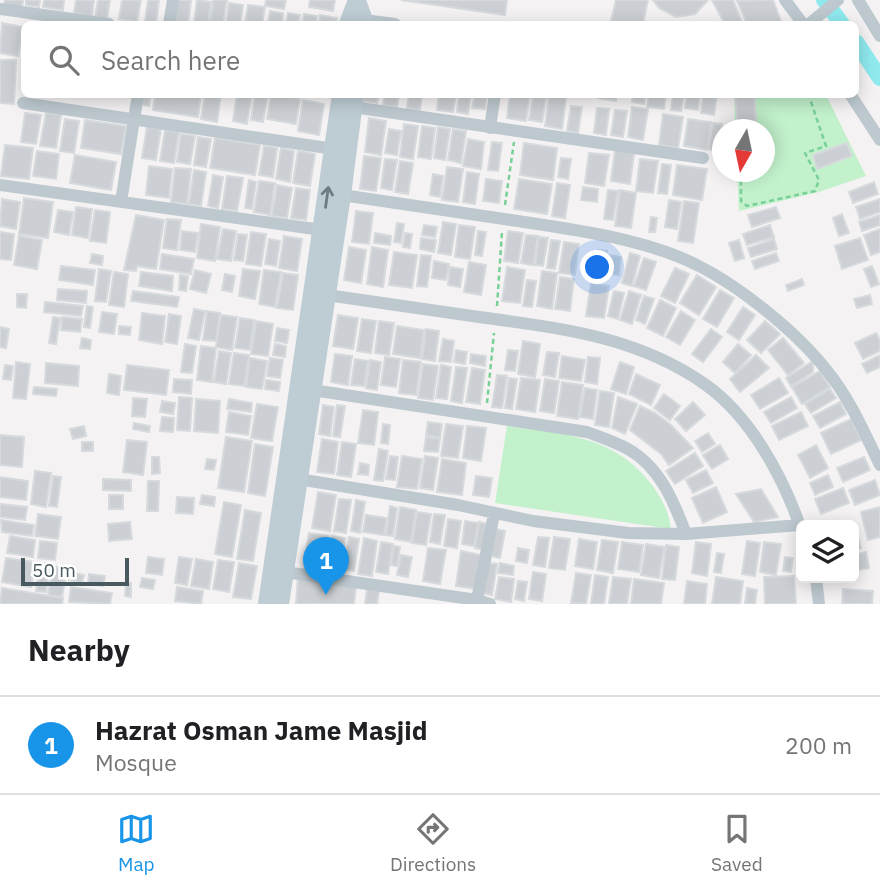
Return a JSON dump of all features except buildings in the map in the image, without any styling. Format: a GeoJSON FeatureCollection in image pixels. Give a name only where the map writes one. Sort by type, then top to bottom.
{"type":"FeatureCollection","features":[{"type":"Feature","properties":{"kind":"street"},"geometry":{"type":"LineString","coordinates":[[170,21],[173,0]]}},
{"type":"Feature","properties":{"kind":"street"},"geometry":{"type":"LineString","coordinates":[[356,21],[357,0]]}},
{"type":"Feature","properties":{"kind":"street"},"geometry":{"type":"LineString","coordinates":[[785,0],[801,21]]}},
{"type":"Feature","properties":{"kind":"street"},"geometry":{"type":"LineString","coordinates":[[813,21],[838,0]]}},
{"type":"Feature","properties":{"kind":"street"},"geometry":{"type":"LineString","coordinates":[[858,0],[880,36]]}},
{"type":"Feature","properties":{"kind":"street"},"geometry":{"type":"LineString","coordinates":[[0,9],[87,21]]}},
{"type":"Feature","properties":{"kind":"street"},"geometry":{"type":"LineString","coordinates":[[121,202],[137,98]]}},
{"type":"Feature","properties":{"kind":"street"},"geometry":{"type":"LineString","coordinates":[[490,128],[494,98]]}},
{"type":"Feature","properties":{"kind":"street"},"geometry":{"type":"LineString","coordinates":[[853,98],[880,140]]}},
{"type":"Feature","properties":{"kind":"street"},"geometry":{"type":"LineString","coordinates":[[350,99],[490,128],[704,158]]}},
{"type":"Feature","properties":{"kind":"street"},"geometry":{"type":"LineString","coordinates":[[320,294],[322,230],[334,149],[350,99]]}},
{"type":"Feature","properties":{"kind":"street"},"geometry":{"type":"LineString","coordinates":[[267,604],[306,389],[320,294],[342,195],[350,99]]}},
{"type":"Feature","properties":{"kind":"street"},"geometry":{"type":"LineString","coordinates":[[23,103],[334,149]]}},
{"type":"Feature","properties":{"kind":"street"},"geometry":{"type":"LineString","coordinates":[[0,185],[322,230]]}},
{"type":"Feature","properties":{"kind":"street"},"geometry":{"type":"LineString","coordinates":[[342,195],[571,229],[641,244],[697,265],[755,302],[798,338],[830,373],[880,465]]}},
{"type":"Feature","properties":{"kind":"street"},"geometry":{"type":"LineString","coordinates":[[320,294],[579,331],[640,348],[706,385],[750,427],[778,476],[798,520]]}},
{"type":"Feature","properties":{"kind":"street"},"geometry":{"type":"LineString","coordinates":[[306,389],[587,432],[630,450],[657,474],[674,504],[686,534]]}},
{"type":"Feature","properties":{"kind":"street"},"geometry":{"type":"LineString","coordinates":[[280,604],[299,479],[306,389]]}},
{"type":"Feature","properties":{"kind":"street"},"geometry":{"type":"LineString","coordinates":[[299,479],[458,505],[533,522],[628,533],[686,534],[796,527]]}},
{"type":"Feature","properties":{"kind":"street"},"geometry":{"type":"LineString","coordinates":[[477,600],[494,514]]}},
{"type":"Feature","properties":{"kind":"street"},"geometry":{"type":"LineString","coordinates":[[285,572],[490,604]]}},
{"type":"Feature","properties":{"kind":"street"},"geometry":{"type":"LineString","coordinates":[[817,583],[819,604]]}},
{"type":"Feature","properties":{"kind":"path"},"geometry":{"type":"LineString","coordinates":[[741,182],[741,201],[747,206],[815,191],[819,180],[806,153],[826,146],[810,99]]}},
{"type":"Feature","properties":{"kind":"path"},"geometry":{"type":"LineString","coordinates":[[486,415],[503,219],[516,132]]}},
{"type":"Feature","properties":{"kind":"green space"},"geometry":{"type":"Polygon","coordinates":[[[734,98],[827,98],[866,176],[819,192],[739,211],[738,182],[775,182],[775,119],[735,119],[734,98]]]}},
{"type":"Feature","properties":{"kind":"green space"},"geometry":{"type":"Polygon","coordinates":[[[507,426],[568,435],[605,446],[622,456],[637,468],[656,490],[667,511],[671,529],[495,503],[507,426]]]}},
{"type":"Feature","properties":{"kind":"waterway"},"geometry":{"type":"LineString","coordinates":[[824,0],[840,21]]}},
{"type":"Feature","properties":{"kind":"waterway"},"geometry":{"type":"LineString","coordinates":[[859,46],[880,78]]}},
{"type":"Feature","properties":{"kind":"place","name":"Hazrat Osman Jame Masjid"},"geometry":{"type":"Point","coordinates":[326,595]}}]}
